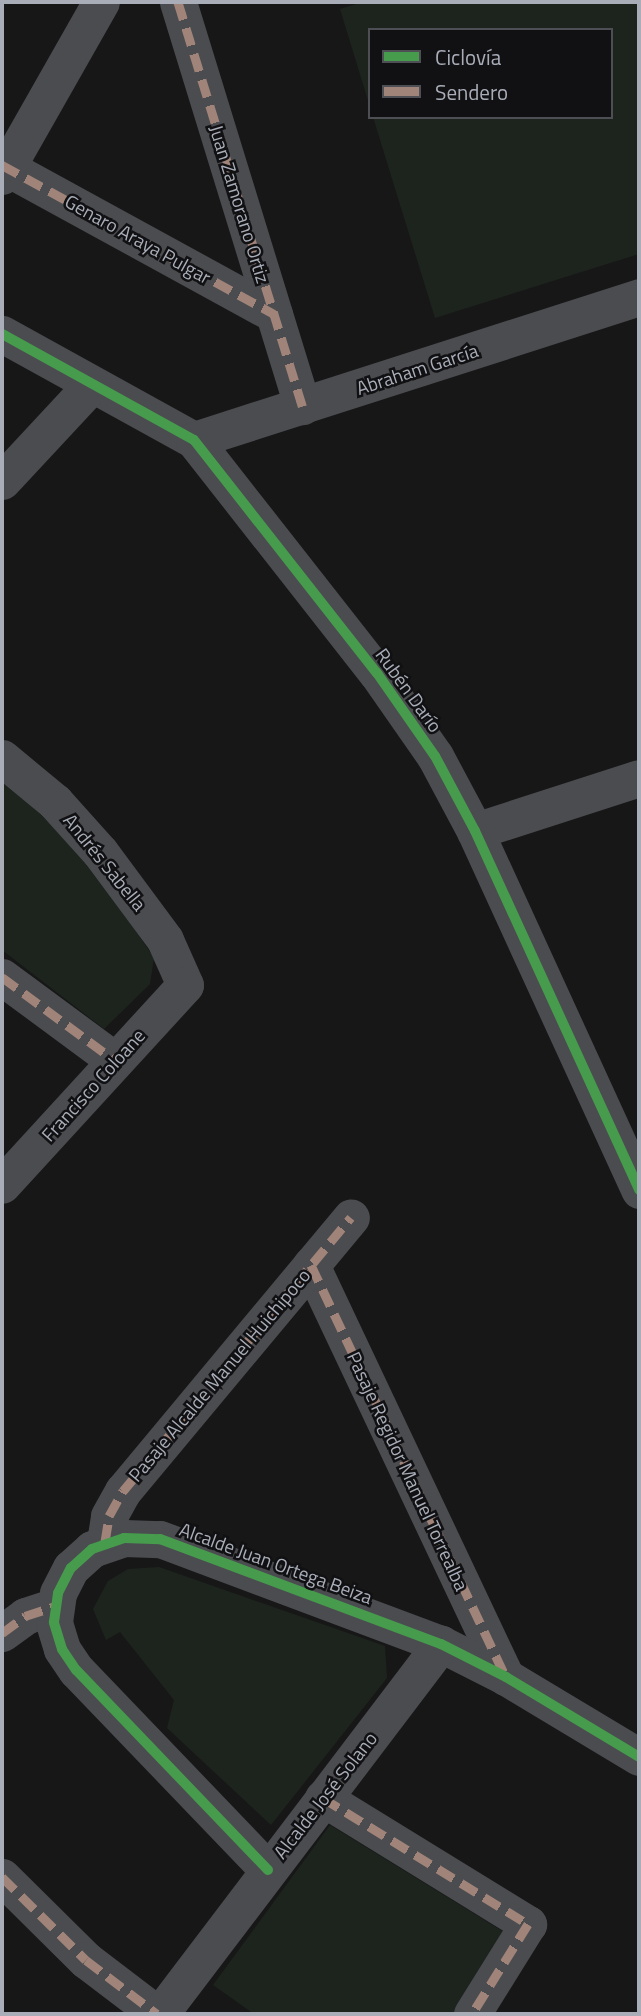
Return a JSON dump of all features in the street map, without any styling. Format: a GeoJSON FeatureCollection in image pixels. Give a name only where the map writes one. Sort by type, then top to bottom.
{"type":"FeatureCollection","features":[{"type":"Feature","properties":{"kind":"street"},"geometry":{"type":"LineString","coordinates":[[3,169],[101,2]]}},
{"type":"Feature","properties":{"kind":"street","name":"Juan Zamorano Ortiz"},"geometry":{"type":"LineString","coordinates":[[178,2],[302,406]]}},
{"type":"Feature","properties":{"kind":"street","name":"Genaro Araya Pulgar"},"geometry":{"type":"LineString","coordinates":[[3,169],[274,314]]}},
{"type":"Feature","properties":{"kind":"street","name":"Abraham García"},"geometry":{"type":"LineString","coordinates":[[194,440],[639,297]]}},
{"type":"Feature","properties":{"kind":"street","name":"Rubén Darío"},"geometry":{"type":"LineString","coordinates":[[2,334],[194,440],[407,714],[435,756],[475,831],[639,1190]]}},
{"type":"Feature","properties":{"kind":"street"},"geometry":{"type":"LineString","coordinates":[[2,481],[92,384]]}},
{"type":"Feature","properties":{"kind":"street","name":"Andrés Sabella"},"geometry":{"type":"LineString","coordinates":[[2,758],[55,802],[100,852],[165,940],[185,985]]}},
{"type":"Feature","properties":{"kind":"street"},"geometry":{"type":"LineString","coordinates":[[475,831],[639,778]]}},
{"type":"Feature","properties":{"kind":"street"},"geometry":{"type":"LineString","coordinates":[[2,977],[114,1060]]}},
{"type":"Feature","properties":{"kind":"street","name":"Francisco Coloane"},"geometry":{"type":"LineString","coordinates":[[2,1185],[185,985]]}},
{"type":"Feature","properties":{"kind":"street","name":"Pasaje Alcalde Manuel Huichipoco"},"geometry":{"type":"LineString","coordinates":[[105,1542],[109,1517],[123,1492],[351,1217]]}},
{"type":"Feature","properties":{"kind":"street","name":"Pasaje Regidor Manuel Torrealba"},"geometry":{"type":"LineString","coordinates":[[311,1265],[506,1677]]}},
{"type":"Feature","properties":{"kind":"street","name":"Alcalde Juan Ortega Beiza"},"geometry":{"type":"LineString","coordinates":[[268,1870],[68,1660],[57,1637],[55,1606],[71,1568],[92,1549],[105,1542],[143,1537],[176,1544],[442,1644],[506,1677],[639,1757]]}},
{"type":"Feature","properties":{"kind":"street"},"geometry":{"type":"LineString","coordinates":[[2,1633],[25,1616],[55,1606]]}},
{"type":"Feature","properties":{"kind":"street","name":"Alcalde José Solano"},"geometry":{"type":"LineString","coordinates":[[159,2014],[442,1644]]}},
{"type":"Feature","properties":{"kind":"street"},"geometry":{"type":"LineString","coordinates":[[323,1798],[528,1924],[472,2014]]}},
{"type":"Feature","properties":{"kind":"street"},"geometry":{"type":"LineString","coordinates":[[2,1877],[86,1960],[159,2014]]}},
{"type":"Feature","properties":{"kind":"shaded area"},"geometry":{"type":"Polygon","coordinates":[[[363,2],[639,2],[639,254],[435,318],[374,119],[613,119],[613,28],[368,28],[368,100],[340,9],[363,2]]]}},
{"type":"Feature","properties":{"kind":"shaded area"},"geometry":{"type":"Polygon","coordinates":[[[2,779],[86,856],[154,958],[150,984],[104,1029],[2,950],[2,779]]]}},
{"type":"Feature","properties":{"kind":"shaded area"},"geometry":{"type":"Polygon","coordinates":[[[159,1567],[385,1646],[387,1678],[271,1825],[167,1728],[174,1700],[120,1632],[106,1640],[93,1609],[108,1581],[128,1569],[159,1567]]]}},
{"type":"Feature","properties":{"kind":"shaded area"},"geometry":{"type":"Polygon","coordinates":[[[330,1825],[504,1932],[453,2014],[254,2014],[213,1985],[330,1825]]]}},
{"type":"Feature","properties":{"kind":"marked path"},"geometry":{"type":"LineString","coordinates":[[178,2],[302,406]]}},
{"type":"Feature","properties":{"kind":"marked path"},"geometry":{"type":"LineString","coordinates":[[2,165],[274,314]]}},
{"type":"Feature","properties":{"kind":"marked path"},"geometry":{"type":"LineString","coordinates":[[2,977],[114,1060]]}},
{"type":"Feature","properties":{"kind":"marked path"},"geometry":{"type":"LineString","coordinates":[[105,1542],[109,1516],[123,1491],[351,1217]]}},
{"type":"Feature","properties":{"kind":"marked path"},"geometry":{"type":"LineString","coordinates":[[311,1265],[505,1676]]}},
{"type":"Feature","properties":{"kind":"marked path"},"geometry":{"type":"LineString","coordinates":[[2,1633],[25,1616],[55,1606]]}},
{"type":"Feature","properties":{"kind":"marked path"},"geometry":{"type":"LineString","coordinates":[[323,1798],[528,1924],[472,2014]]}},
{"type":"Feature","properties":{"kind":"marked path"},"geometry":{"type":"LineString","coordinates":[[2,1877],[86,1960],[157,2014]]}},
{"type":"Feature","properties":{"kind":"cycle path"},"geometry":{"type":"LineString","coordinates":[[2,334],[194,440],[377,673],[435,756],[475,831],[639,1190]]}},
{"type":"Feature","properties":{"kind":"cycle path"},"geometry":{"type":"LineString","coordinates":[[268,1870],[76,1670],[62,1649],[54,1622],[58,1593],[71,1568],[92,1549],[124,1538],[160,1539],[441,1644],[506,1677],[639,1757]]}}]}
